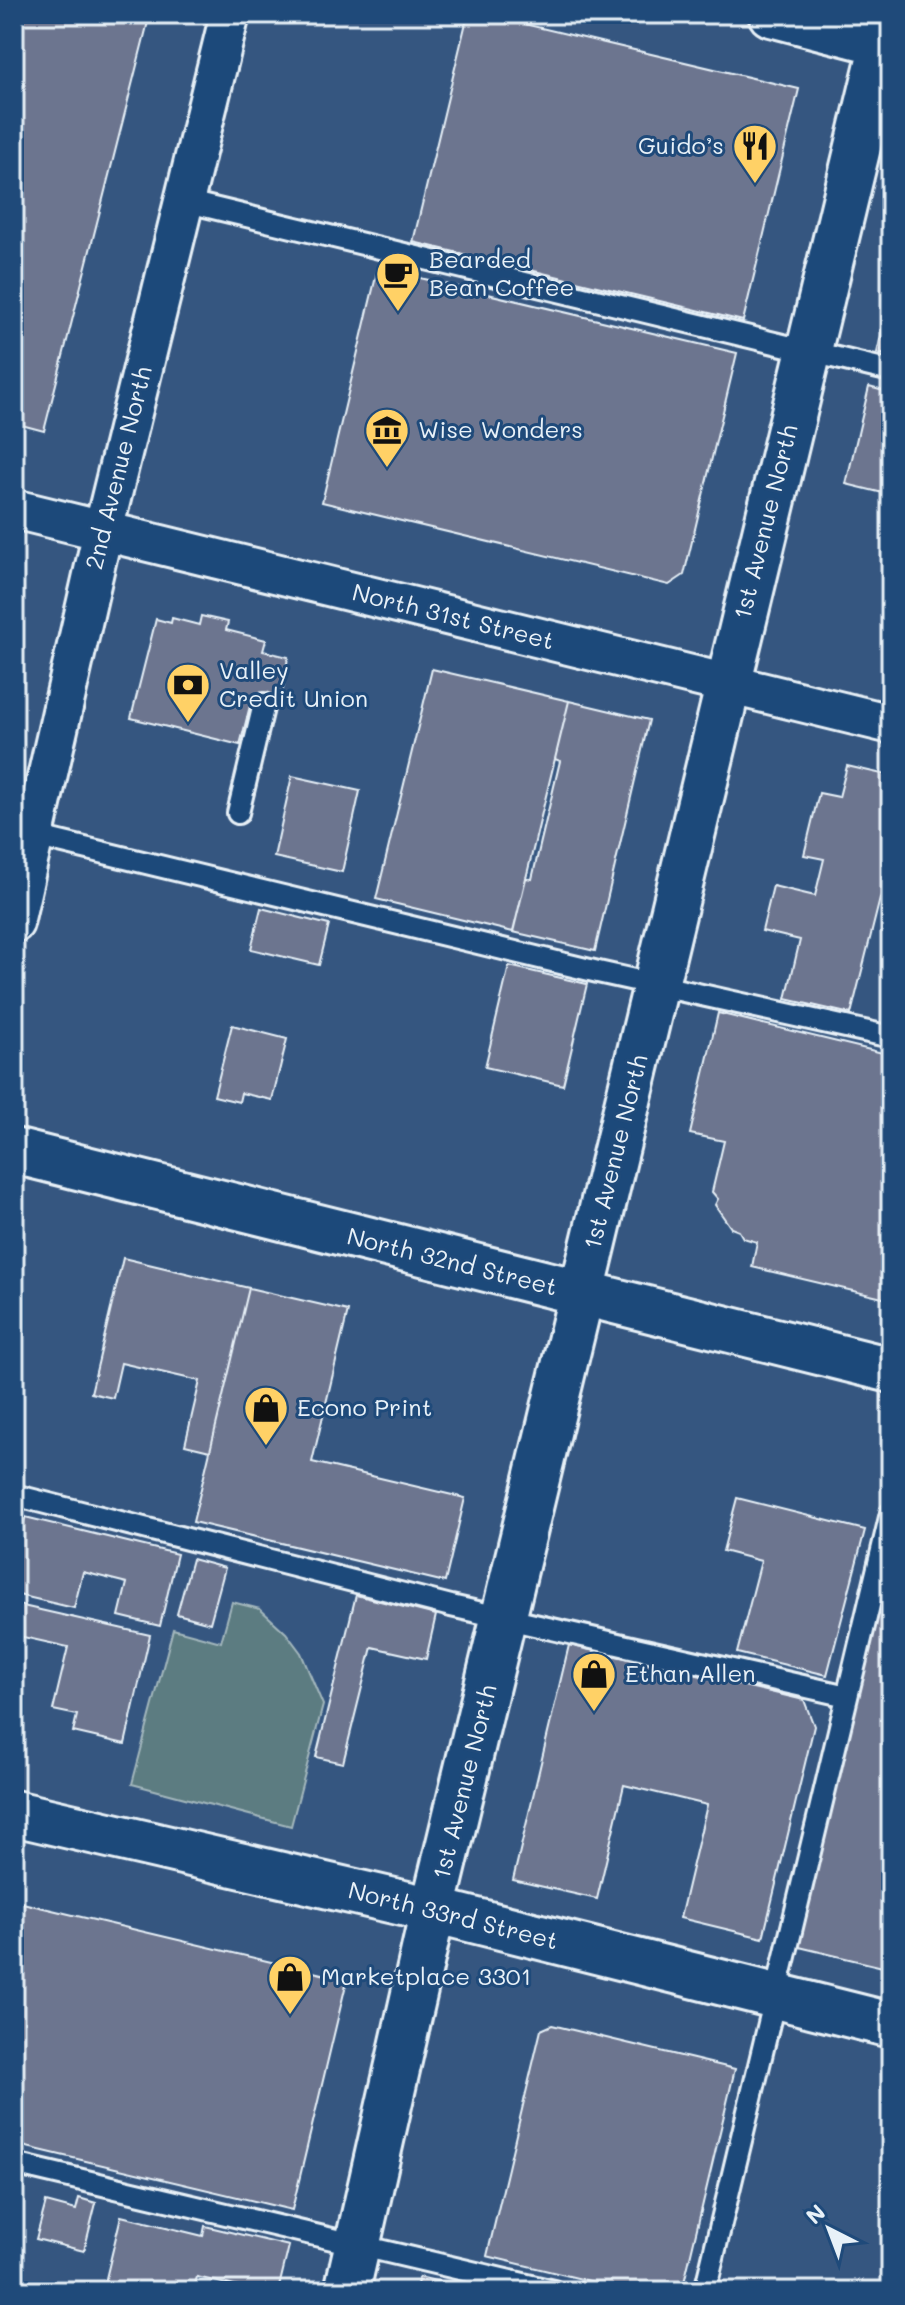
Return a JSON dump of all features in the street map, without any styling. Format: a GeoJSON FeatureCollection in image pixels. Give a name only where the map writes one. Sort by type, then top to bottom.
{"type":"FeatureCollection","features":[{"type":"Feature","properties":{"kind":"main road"},"geometry":{"type":"LineString","coordinates":[[771,14],[888,34]]}},
{"type":"Feature","properties":{"kind":"main road","name":"1st Avenue North"},"geometry":{"type":"LineString","coordinates":[[347,2291],[433,1910],[506,1619],[727,684],[888,34]]}},
{"type":"Feature","properties":{"kind":"main road","name":"North 32nd Street"},"geometry":{"type":"LineString","coordinates":[[14,1151],[891,1370]]}},
{"type":"Feature","properties":{"kind":"main road","name":"North 33rd Street"},"geometry":{"type":"LineString","coordinates":[[14,1813],[433,1910],[891,2025]]}},
{"type":"Feature","properties":{"kind":"street","name":"2nd Avenue North"},"geometry":{"type":"LineString","coordinates":[[14,923],[24,834],[103,531],[230,14]]}},
{"type":"Feature","properties":{"kind":"street","name":"North 31st Street"},"geometry":{"type":"LineString","coordinates":[[14,509],[891,724]]}},
{"type":"Feature","properties":{"kind":"lane"},"geometry":{"type":"LineString","coordinates":[[184,201],[891,371]]}},
{"type":"Feature","properties":{"kind":"lane"},"geometry":{"type":"LineString","coordinates":[[238,813],[264,704]]}},
{"type":"Feature","properties":{"kind":"lane"},"geometry":{"type":"LineString","coordinates":[[24,834],[656,985],[891,1037]]}},
{"type":"Feature","properties":{"kind":"lane"},"geometry":{"type":"LineString","coordinates":[[14,1495],[506,1619],[847,1696]]}},
{"type":"Feature","properties":{"kind":"lane"},"geometry":{"type":"LineString","coordinates":[[705,2291],[891,1513]]}},
{"type":"Feature","properties":{"kind":"lane"},"geometry":{"type":"LineString","coordinates":[[14,2164],[553,2291]]}},
{"type":"Feature","properties":{"kind":"shaded area"},"geometry":{"type":"Polygon","coordinates":[[[14,14],[891,14],[891,2291],[14,2291],[14,14]]]}},
{"type":"Feature","properties":{"kind":"green space"},"geometry":{"type":"Polygon","coordinates":[[[232,1602],[260,1609],[286,1633],[301,1653],[323,1705],[291,1826],[132,1784],[173,1629],[221,1642],[232,1602]]]}},
{"type":"Feature","properties":{"kind":"building"},"geometry":{"type":"Polygon","coordinates":[[[14,14],[150,14],[44,431],[14,423],[14,14]]]}},
{"type":"Feature","properties":{"kind":"building"},"geometry":{"type":"Polygon","coordinates":[[[468,14],[482,14],[799,89],[743,321],[413,242],[468,14]]]}},
{"type":"Feature","properties":{"kind":"building"},"geometry":{"type":"Polygon","coordinates":[[[378,268],[737,353],[684,575],[669,585],[322,502],[378,268]]]}},
{"type":"Feature","properties":{"kind":"building"},"geometry":{"type":"Polygon","coordinates":[[[891,292],[891,356],[877,353],[891,292]]]}},
{"type":"Feature","properties":{"kind":"building"},"geometry":{"type":"Polygon","coordinates":[[[869,387],[891,393],[891,495],[846,484],[869,387]]]}},
{"type":"Feature","properties":{"kind":"building"},"geometry":{"type":"Polygon","coordinates":[[[201,616],[228,622],[226,630],[266,640],[263,651],[288,657],[282,696],[278,694],[276,704],[252,698],[240,745],[131,718],[156,619],[171,623],[172,618],[199,625],[201,616]]]}},
{"type":"Feature","properties":{"kind":"building"},"geometry":{"type":"Polygon","coordinates":[[[432,669],[569,701],[513,932],[376,899],[432,669]]]}},
{"type":"Feature","properties":{"kind":"building"},"geometry":{"type":"Polygon","coordinates":[[[569,701],[649,720],[595,951],[513,932],[526,878],[532,879],[560,761],[555,759],[569,701]]]}},
{"type":"Feature","properties":{"kind":"building"},"geometry":{"type":"Polygon","coordinates":[[[847,766],[891,776],[891,855],[851,1014],[786,999],[800,940],[762,931],[773,886],[815,896],[824,859],[804,855],[819,793],[839,797],[847,766]]]}},
{"type":"Feature","properties":{"kind":"building"},"geometry":{"type":"Polygon","coordinates":[[[292,776],[360,791],[342,872],[274,857],[292,776]]]}},
{"type":"Feature","properties":{"kind":"building"},"geometry":{"type":"Polygon","coordinates":[[[261,908],[329,925],[319,965],[251,949],[261,908]]]}},
{"type":"Feature","properties":{"kind":"building"},"geometry":{"type":"Polygon","coordinates":[[[509,966],[587,984],[563,1085],[485,1067],[509,966]]]}},
{"type":"Feature","properties":{"kind":"building"},"geometry":{"type":"Polygon","coordinates":[[[718,1013],[891,1055],[891,1300],[752,1267],[757,1242],[743,1238],[739,1231],[731,1228],[715,1205],[718,1199],[712,1192],[724,1141],[690,1134],[718,1013]]]}},
{"type":"Feature","properties":{"kind":"building"},"geometry":{"type":"Polygon","coordinates":[[[232,1025],[287,1039],[272,1100],[241,1093],[239,1102],[214,1096],[232,1025]]]}},
{"type":"Feature","properties":{"kind":"building"},"geometry":{"type":"Polygon","coordinates":[[[123,1258],[249,1288],[210,1451],[185,1445],[200,1381],[121,1363],[113,1398],[91,1393],[123,1258]]]}},
{"type":"Feature","properties":{"kind":"building"},"geometry":{"type":"Polygon","coordinates":[[[249,1288],[348,1311],[312,1462],[465,1498],[445,1582],[193,1522],[249,1288]]]}},
{"type":"Feature","properties":{"kind":"building"},"geometry":{"type":"Polygon","coordinates":[[[737,1498],[865,1530],[827,1675],[737,1653],[761,1561],[723,1551],[737,1498]]]}},
{"type":"Feature","properties":{"kind":"building"},"geometry":{"type":"Polygon","coordinates":[[[25,1517],[177,1554],[160,1626],[119,1616],[127,1583],[83,1572],[74,1608],[14,1594],[14,1563],[25,1517]]]}},
{"type":"Feature","properties":{"kind":"building"},"geometry":{"type":"Polygon","coordinates":[[[192,1559],[225,1568],[210,1623],[177,1614],[192,1559]]]}},
{"type":"Feature","properties":{"kind":"building"},"geometry":{"type":"Polygon","coordinates":[[[356,1595],[436,1615],[426,1659],[372,1647],[343,1763],[316,1757],[356,1595]]]}},
{"type":"Feature","properties":{"kind":"building"},"geometry":{"type":"Polygon","coordinates":[[[14,1604],[150,1635],[125,1744],[73,1732],[77,1715],[53,1710],[68,1647],[14,1635],[14,1604]]]}},
{"type":"Feature","properties":{"kind":"building"},"geometry":{"type":"Polygon","coordinates":[[[875,1613],[891,1617],[891,1969],[795,1946],[875,1613]]]}},
{"type":"Feature","properties":{"kind":"building"},"geometry":{"type":"Polygon","coordinates":[[[569,1645],[804,1700],[814,1726],[763,1938],[680,1918],[707,1805],[624,1785],[597,1899],[513,1880],[569,1645]]]}},
{"type":"Feature","properties":{"kind":"building"},"geometry":{"type":"Polygon","coordinates":[[[14,1901],[347,1980],[292,2210],[14,2144],[14,1901]]]}},
{"type":"Feature","properties":{"kind":"building"},"geometry":{"type":"Polygon","coordinates":[[[552,2025],[735,2069],[682,2291],[631,2291],[487,2256],[541,2030],[552,2025]]]}},
{"type":"Feature","properties":{"kind":"building"},"geometry":{"type":"Polygon","coordinates":[[[79,2198],[96,2203],[84,2251],[36,2239],[46,2202],[76,2210],[79,2198]]]}},
{"type":"Feature","properties":{"kind":"building"},"geometry":{"type":"Polygon","coordinates":[[[121,2216],[203,2236],[205,2226],[289,2246],[278,2291],[256,2291],[197,2277],[193,2291],[103,2291],[121,2216]]]}},
{"type":"Feature","properties":{"kind":"building"},"geometry":{"type":"Polygon","coordinates":[[[419,2277],[478,2291],[415,2291],[419,2277]]]}},
{"type":"Feature","properties":{"kind":"place","name":"Guido’s"},"geometry":{"type":"Point","coordinates":[755,185]}},
{"type":"Feature","properties":{"kind":"place","name":"Bearded Bean Coffee"},"geometry":{"type":"Point","coordinates":[398,313]}},
{"type":"Feature","properties":{"kind":"place","name":"Wise Wonders"},"geometry":{"type":"Point","coordinates":[387,469]}},
{"type":"Feature","properties":{"kind":"place","name":"Valley Credit Union"},"geometry":{"type":"Point","coordinates":[188,724]}},
{"type":"Feature","properties":{"kind":"place","name":"Econo Print"},"geometry":{"type":"Point","coordinates":[266,1447]}},
{"type":"Feature","properties":{"kind":"place","name":"Ethan Allen"},"geometry":{"type":"Point","coordinates":[594,1713]}},
{"type":"Feature","properties":{"kind":"place","name":"Marketplace 3301"},"geometry":{"type":"Point","coordinates":[290,2016]}}]}
